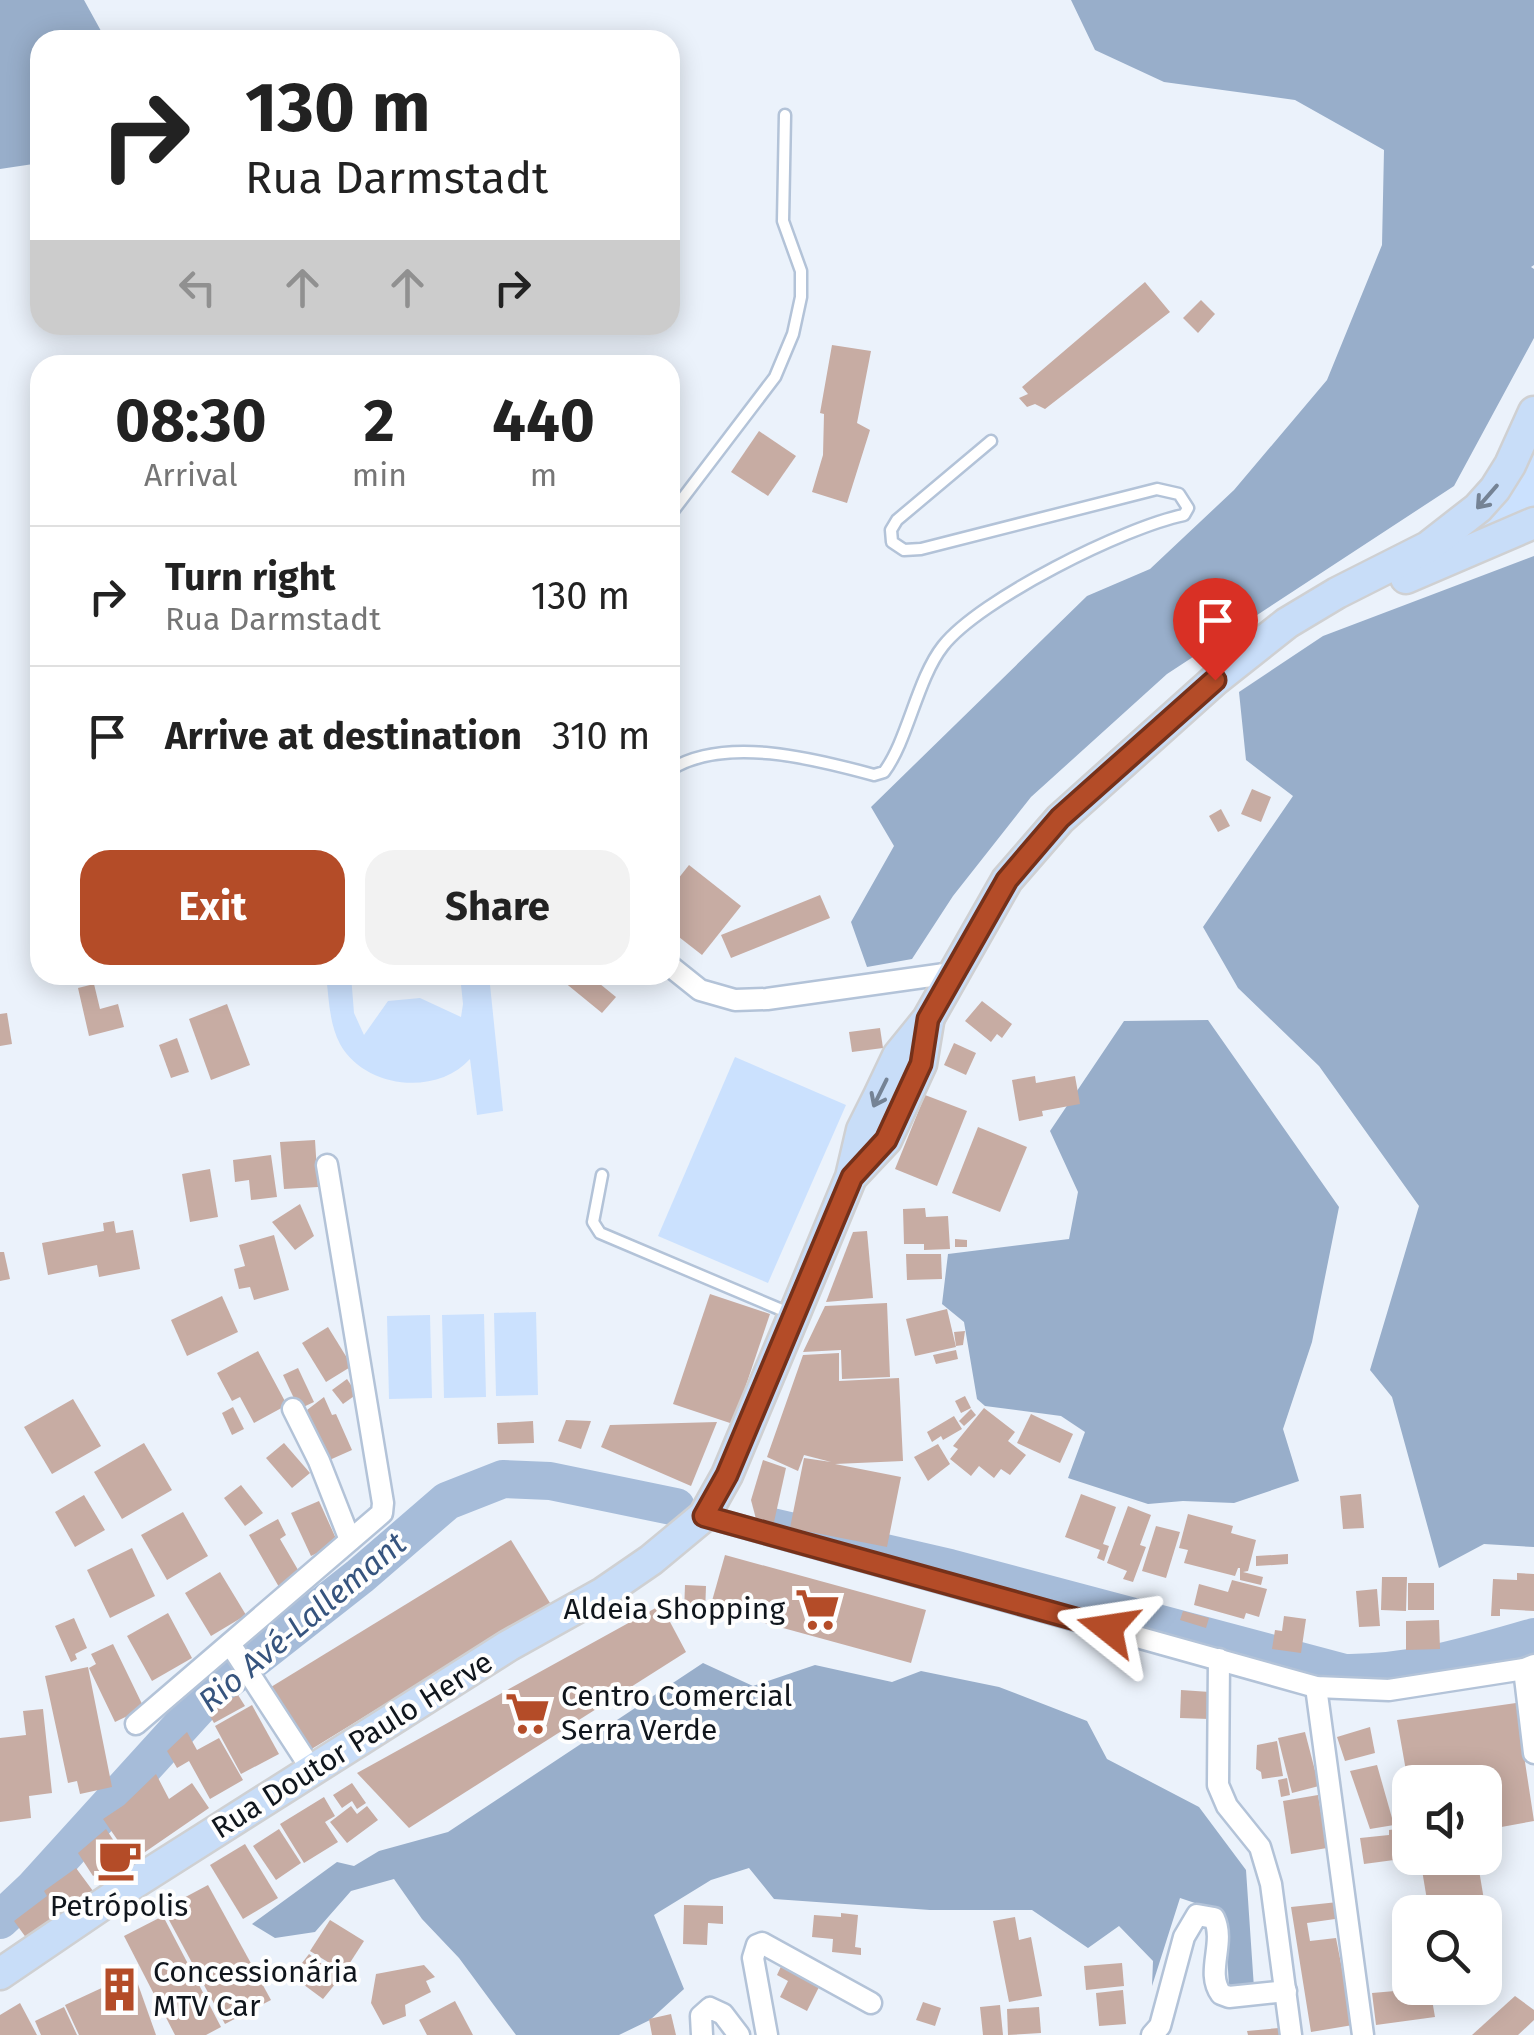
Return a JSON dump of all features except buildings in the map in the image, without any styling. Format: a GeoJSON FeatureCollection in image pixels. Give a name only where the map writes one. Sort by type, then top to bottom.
{"type":"FeatureCollection","features":[{"type":"Feature","properties":{"kind":"main road"},"geometry":{"type":"LineString","coordinates":[[704,1516],[727,1475],[852,1177],[886,1140],[921,1064],[928,1019],[1007,880],[1060,818],[1172,716],[1287,623],[1428,547],[1478,508],[1502,477],[1534,412]]}},
{"type":"Feature","properties":{"kind":"main road"},"geometry":{"type":"LineString","coordinates":[[1255,651],[1380,590],[1534,523]]}},
{"type":"Feature","properties":{"kind":"main road","name":"Rua Doutor Paulo Herve"},"geometry":{"type":"LineString","coordinates":[[0,1974],[128,1887],[508,1646],[603,1593],[704,1516]]}},
{"type":"Feature","properties":{"kind":"street"},"geometry":{"type":"LineString","coordinates":[[680,974],[700,990],[735,1000],[952,973]]}},
{"type":"Feature","properties":{"kind":"street"},"geometry":{"type":"LineString","coordinates":[[136,1724],[232,1650],[382,1514],[327,1165]]}},
{"type":"Feature","properties":{"kind":"street"},"geometry":{"type":"LineString","coordinates":[[292,1410],[319,1461],[350,1540]]}},
{"type":"Feature","properties":{"kind":"street"},"geometry":{"type":"LineString","coordinates":[[704,1516],[1316,1687],[1389,1690],[1529,1667],[1534,1753]]}},
{"type":"Feature","properties":{"kind":"street"},"geometry":{"type":"LineString","coordinates":[[232,1650],[312,1770]]}},
{"type":"Feature","properties":{"kind":"street"},"geometry":{"type":"LineString","coordinates":[[1219,1659],[1218,1785],[1227,1806],[1260,1848],[1271,1884],[1291,2035]]}},
{"type":"Feature","properties":{"kind":"street"},"geometry":{"type":"LineString","coordinates":[[1316,1687],[1363,2035]]}},
{"type":"Feature","properties":{"kind":"street"},"geometry":{"type":"LineString","coordinates":[[1152,2035],[1160,2026],[1184,1937],[1197,1915],[1214,1918],[1218,1926],[1214,1978],[1221,1994],[1229,1997],[1286,1991]]}},
{"type":"Feature","properties":{"kind":"street"},"geometry":{"type":"LineString","coordinates":[[768,2035],[753,1958],[762,1942],[871,2003]]}},
{"type":"Feature","properties":{"kind":"street"},"geometry":{"type":"LineString","coordinates":[[702,2035],[701,2016],[710,2008],[723,2014],[739,2035]]}},
{"type":"Feature","properties":{"kind":"lane"},"geometry":{"type":"LineString","coordinates":[[680,502],[775,376],[793,334],[801,297],[801,270],[783,222],[784,114]]}},
{"type":"Feature","properties":{"kind":"lane"},"geometry":{"type":"LineString","coordinates":[[680,763],[728,752],[790,755],[874,775],[884,772],[942,646],[984,610],[1118,535],[1184,515],[1188,508],[1180,494],[1157,489],[920,549],[904,550],[892,542],[897,520],[990,441]]}},
{"type":"Feature","properties":{"kind":"lane"},"geometry":{"type":"LineString","coordinates":[[602,1174],[594,1222],[600,1233],[794,1315]]}},
{"type":"Feature","properties":{"kind":"shaded area"},"geometry":{"type":"Polygon","coordinates":[[[0,0],[84,0],[100,30],[30,30],[30,164],[0,169],[0,0]]]}},
{"type":"Feature","properties":{"kind":"shaded area"},"geometry":{"type":"Polygon","coordinates":[[[1071,0],[1534,0],[1534,338],[1454,486],[1167,674],[1031,797],[953,896],[912,959],[867,967],[851,922],[894,846],[871,807],[1087,596],[1150,569],[1234,490],[1327,380],[1382,245],[1384,150],[1295,100],[1164,82],[1095,50],[1071,0]]]}},
{"type":"Feature","properties":{"kind":"shaded area"},"geometry":{"type":"Polygon","coordinates":[[[1534,445],[1534,513],[1432,557],[1534,445]]]}},
{"type":"Feature","properties":{"kind":"shaded area"},"geometry":{"type":"Polygon","coordinates":[[[1534,556],[1534,1547],[1484,1544],[1439,1568],[1392,1397],[1370,1370],[1419,1206],[1319,1066],[1238,988],[1203,927],[1293,796],[1246,760],[1239,692],[1323,636],[1534,556]]]}},
{"type":"Feature","properties":{"kind":"shaded area"},"geometry":{"type":"Polygon","coordinates":[[[327,985],[352,985],[354,1013],[364,1035],[388,1001],[420,998],[461,1017],[461,985],[490,985],[503,1111],[477,1115],[470,1059],[439,1079],[421,1082],[402,1082],[366,1071],[340,1044],[327,985]]]}},
{"type":"Feature","properties":{"kind":"shaded area"},"geometry":{"type":"Polygon","coordinates":[[[1208,1020],[1339,1207],[1312,1342],[1283,1429],[1299,1481],[1234,1503],[1148,1504],[1068,1478],[1085,1432],[1061,1416],[985,1406],[977,1399],[964,1322],[942,1304],[948,1254],[1069,1239],[1078,1192],[1050,1131],[1124,1021],[1208,1020]]]}},
{"type":"Feature","properties":{"kind":"shaded area"},"geometry":{"type":"Polygon","coordinates":[[[735,1057],[846,1105],[768,1283],[658,1236],[735,1057]]]}},
{"type":"Feature","properties":{"kind":"shaded area"},"geometry":{"type":"Polygon","coordinates":[[[536,1312],[538,1395],[496,1396],[494,1313],[536,1312]]]}},
{"type":"Feature","properties":{"kind":"shaded area"},"geometry":{"type":"Polygon","coordinates":[[[484,1314],[486,1397],[444,1398],[442,1315],[484,1314]]]}},
{"type":"Feature","properties":{"kind":"shaded area"},"geometry":{"type":"Polygon","coordinates":[[[430,1315],[432,1398],[389,1399],[387,1316],[430,1315]]]}},
{"type":"Feature","properties":{"kind":"shaded area"},"geometry":{"type":"Polygon","coordinates":[[[703,1663],[753,1686],[815,1665],[892,1682],[921,1671],[999,1687],[1087,1721],[1107,1759],[1199,1807],[1246,1870],[1254,1988],[1229,1988],[1225,1913],[1180,1898],[1152,1986],[1153,1961],[1119,1926],[1088,1948],[1032,1910],[930,1910],[774,1899],[749,1868],[711,1880],[654,1915],[684,1989],[650,2020],[619,2035],[516,2035],[394,1879],[351,1891],[315,1932],[275,1938],[252,1924],[337,1862],[354,1866],[379,1851],[448,1832],[703,1663]]]}},
{"type":"Feature","properties":{"kind":"waterway","name":"Rio Avé‐Lallemant"},"geometry":{"type":"LineString","coordinates":[[0,1920],[34,1888],[211,1693],[360,1576],[447,1501],[503,1479],[550,1481],[676,1507]]}},
{"type":"Feature","properties":{"kind":"waterway","name":"Rio Avé‐Lallemant"},"geometry":{"type":"LineString","coordinates":[[772,1527],[950,1568],[1345,1673],[1417,1667],[1534,1637]]}},
{"type":"Feature","properties":{"kind":"place","name":"Aldeia Shopping"},"geometry":{"type":"Point","coordinates":[818,1609]}},
{"type":"Feature","properties":{"kind":"place","name":"Centro Comercial Serra Verde"},"geometry":{"type":"Point","coordinates":[528,1713]}},
{"type":"Feature","properties":{"kind":"place","name":"Petrópolis"},"geometry":{"type":"Point","coordinates":[119,1859]}},
{"type":"Feature","properties":{"kind":"place","name":"Concessionária MTV Car"},"geometry":{"type":"Point","coordinates":[120,1989]}},
{"type":"Feature","properties":{"kind":"route"},"geometry":{"type":"LineString","coordinates":[[1108,1628],[704,1516],[727,1475],[852,1177],[886,1140],[921,1064],[928,1019],[1007,880],[1060,818],[1215,680]]}}]}
